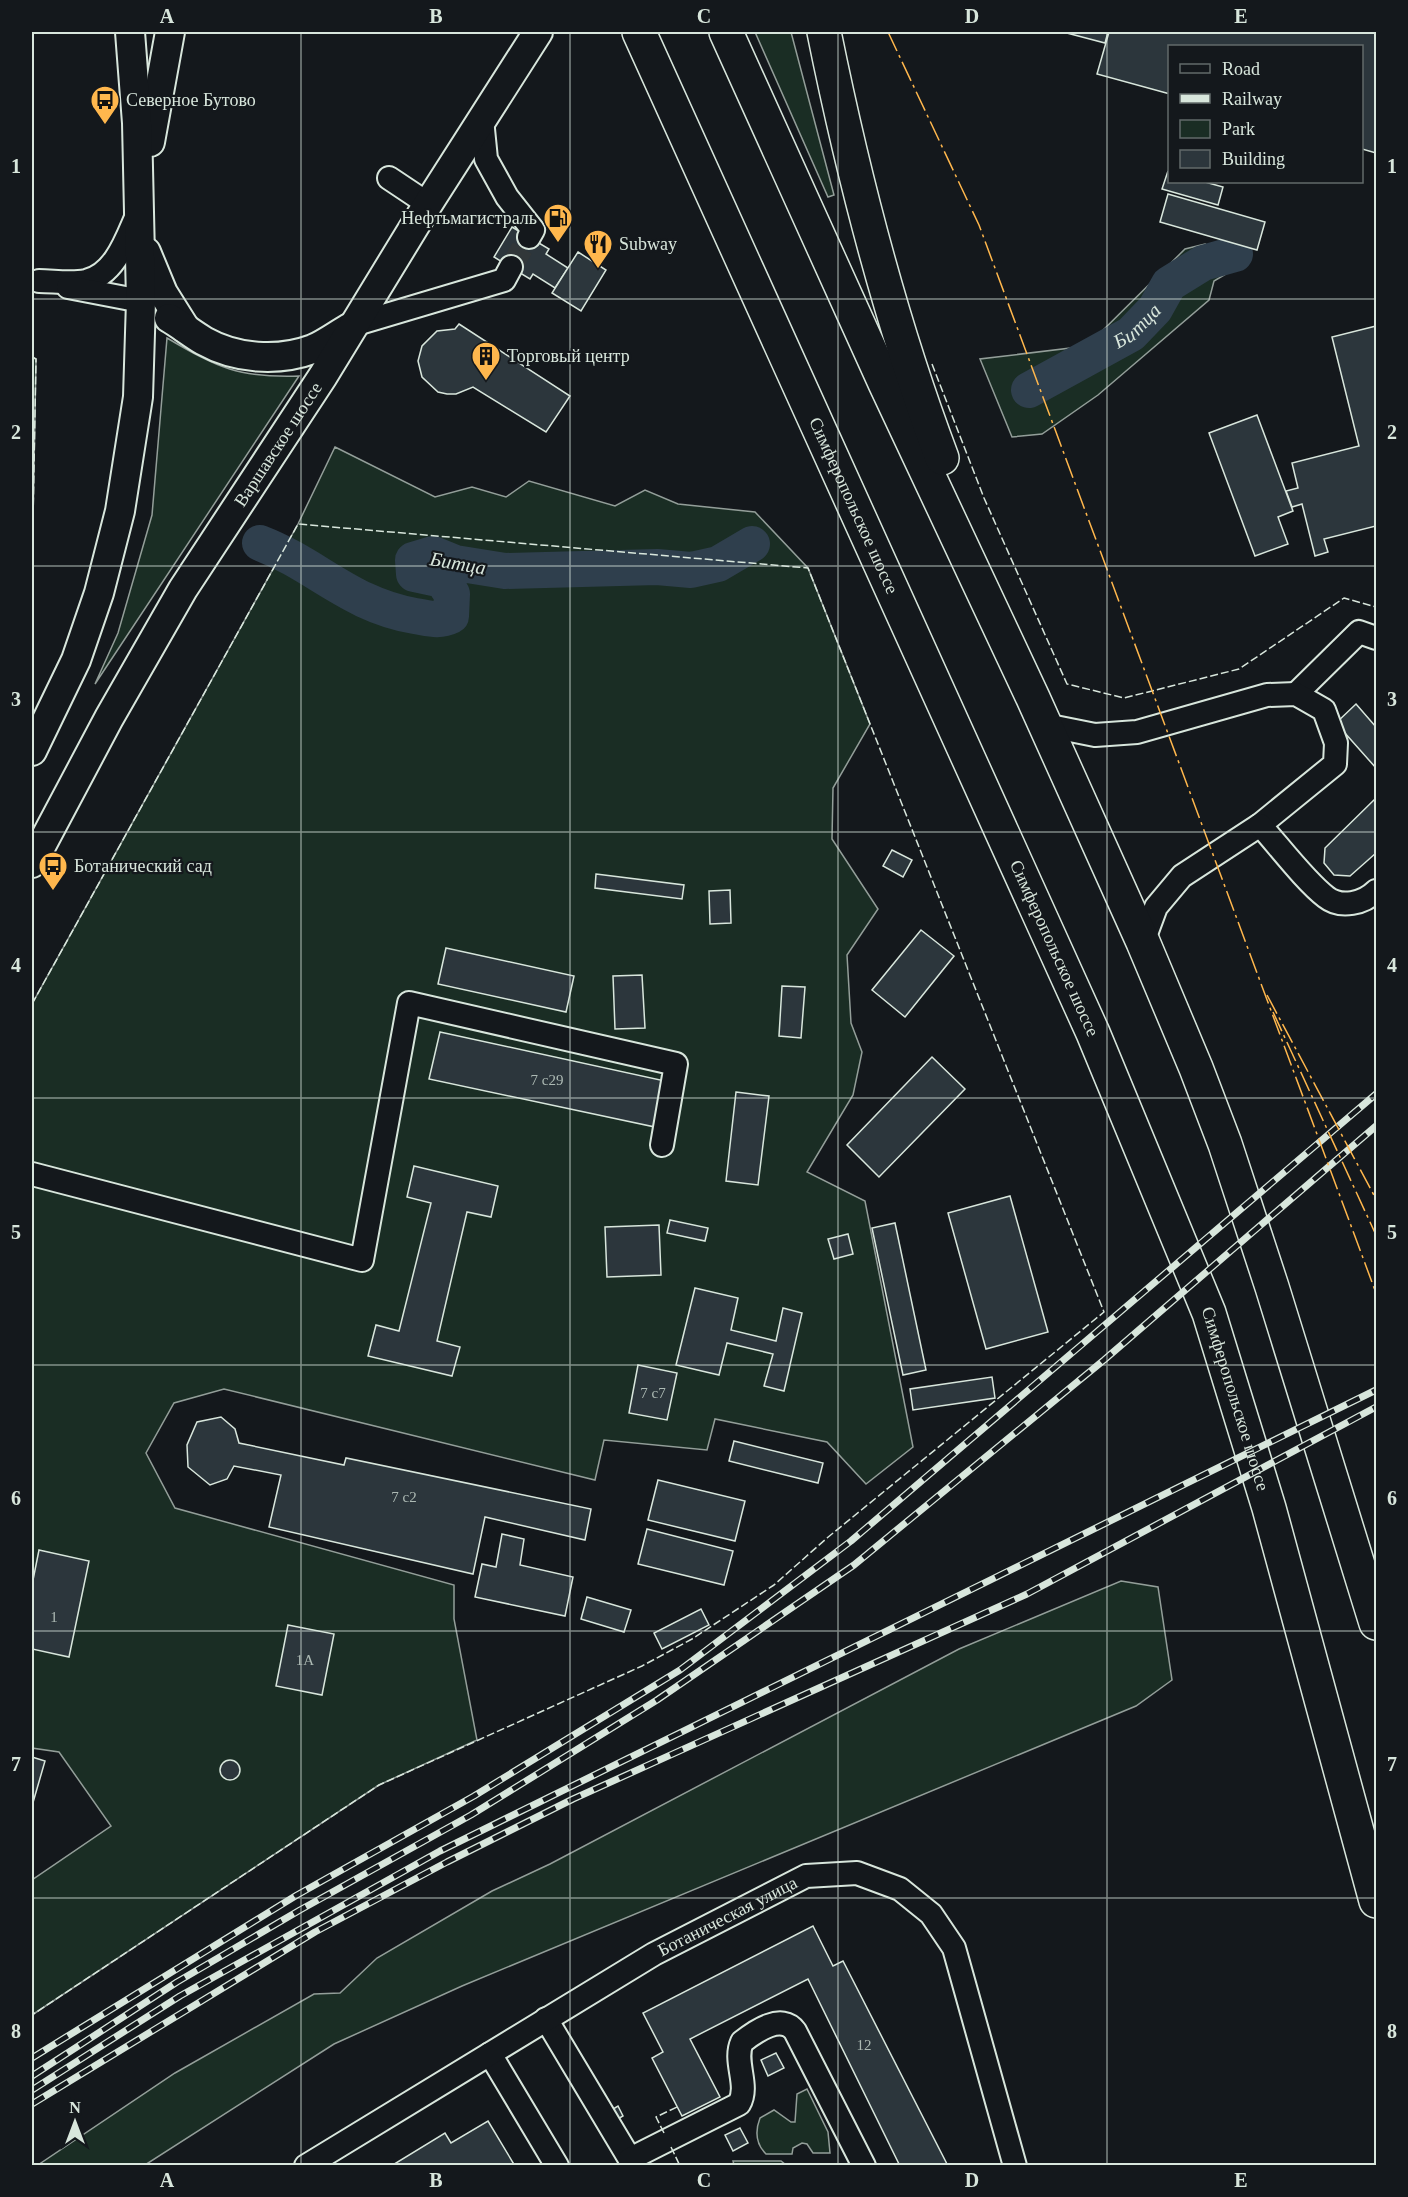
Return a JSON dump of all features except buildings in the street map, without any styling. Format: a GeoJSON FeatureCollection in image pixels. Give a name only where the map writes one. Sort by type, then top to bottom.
{"type":"FeatureCollection","features":[{"type":"Feature","properties":{"kind":"highway","name":"Симферопольское шоссе"},"geometry":{"type":"LineString","coordinates":[[639,32],[1088,1023],[1209,1313],[1269,1508],[1377,1901]]}},
{"type":"Feature","properties":{"kind":"highway"},"geometry":{"type":"LineString","coordinates":[[726,32],[1143,942],[1225,1144],[1377,1623]]}},
{"type":"Feature","properties":{"kind":"highway"},"geometry":{"type":"LineString","coordinates":[[824,32],[839,106],[864,205],[922,406],[1039,711]]}},
{"type":"Feature","properties":{"kind":"main road"},"geometry":{"type":"LineString","coordinates":[[32,751],[76,660],[111,549],[127,476],[138,398],[141,302],[137,123],[130,32]]}},
{"type":"Feature","properties":{"kind":"main road"},"geometry":{"type":"LineString","coordinates":[[170,32],[160,77],[139,212],[151,267],[163,293],[185,328]]}},
{"type":"Feature","properties":{"kind":"main road","name":"Варшавское шоссе"},"geometry":{"type":"LineString","coordinates":[[32,863],[109,718],[183,589],[353,326],[538,32]]}},
{"type":"Feature","properties":{"kind":"main road"},"geometry":{"type":"LineString","coordinates":[[141,302],[204,341],[223,350],[268,357],[296,354],[315,348],[353,326]]}},
{"type":"Feature","properties":{"kind":"street"},"geometry":{"type":"LineString","coordinates":[[482,119],[486,159],[507,196],[533,230],[529,237]]}},
{"type":"Feature","properties":{"kind":"street"},"geometry":{"type":"LineString","coordinates":[[389,178],[428,204]]}},
{"type":"Feature","properties":{"kind":"street"},"geometry":{"type":"LineString","coordinates":[[35,281],[85,281],[99,276],[120,252],[139,212]]}},
{"type":"Feature","properties":{"kind":"street"},"geometry":{"type":"LineString","coordinates":[[353,326],[504,280],[511,267]]}},
{"type":"Feature","properties":{"kind":"street"},"geometry":{"type":"LineString","coordinates":[[35,281],[141,302]]}},
{"type":"Feature","properties":{"kind":"street"},"geometry":{"type":"LineString","coordinates":[[1296,694],[1359,632],[1377,638]]}},
{"type":"Feature","properties":{"kind":"street"},"geometry":{"type":"LineString","coordinates":[[1039,711],[1095,735],[1137,732],[1267,695],[1296,694],[1324,710],[1336,743],[1335,764],[1260,825],[1182,876],[1156,906],[1143,942]]}},
{"type":"Feature","properties":{"kind":"street"},"geometry":{"type":"LineString","coordinates":[[1260,825],[1327,898],[1349,905],[1370,897],[1377,891]]}},
{"type":"Feature","properties":{"kind":"street"},"geometry":{"type":"LineString","coordinates":[[32,1174],[362,1260],[409,1003],[676,1064],[662,1145]]}},
{"type":"Feature","properties":{"kind":"street","name":"Ботаническая улица"},"geometry":{"type":"LineString","coordinates":[[306,2166],[654,1954],[806,1876],[857,1873],[900,1889],[931,1914],[954,1948],[1015,2166]]}},
{"type":"Feature","properties":{"kind":"street"},"geometry":{"type":"LineString","coordinates":[[546,2019],[632,2162],[739,2104],[743,2091],[739,2057],[742,2042],[774,2024],[791,2025],[864,2166]]}},
{"type":"Feature","properties":{"kind":"street"},"geometry":{"type":"LineString","coordinates":[[490,2054],[557,2166]]}},
{"type":"Feature","properties":{"kind":"green space"},"geometry":{"type":"Polygon","coordinates":[[[755,32],[791,32],[834,195],[828,197],[755,32]]]}},
{"type":"Feature","properties":{"kind":"green space"},"geometry":{"type":"Polygon","coordinates":[[[1205,244],[1241,265],[1214,281],[1209,300],[1098,395],[1042,434],[1012,437],[980,359],[1087,346],[1185,249],[1205,244]]]}},
{"type":"Feature","properties":{"kind":"green space"},"geometry":{"type":"Polygon","coordinates":[[[167,338],[215,364],[230,369],[260,375],[299,376],[95,684],[118,633],[152,515],[167,338]]]}},
{"type":"Feature","properties":{"kind":"green space"},"geometry":{"type":"Polygon","coordinates":[[[32,357],[36,359],[32,574],[32,357]]]}},
{"type":"Feature","properties":{"kind":"green space"},"geometry":{"type":"Polygon","coordinates":[[[335,447],[435,497],[472,487],[506,497],[529,481],[615,506],[645,490],[678,504],[755,512],[808,568],[870,724],[833,788],[832,839],[878,909],[847,955],[851,1023],[862,1052],[853,1095],[807,1172],[865,1201],[913,1447],[866,1484],[827,1442],[715,1419],[707,1450],[604,1440],[595,1480],[224,1389],[174,1403],[146,1453],[175,1508],[454,1585],[454,1619],[477,1740],[379,1785],[32,2015],[32,1880],[111,1826],[59,1752],[32,1748],[32,1004],[298,524],[335,447]]]}},
{"type":"Feature","properties":{"kind":"green space"},"geometry":{"type":"Polygon","coordinates":[[[1121,1581],[1158,1587],[1172,1680],[1136,1706],[462,1986],[334,2044],[145,2165],[38,2165],[175,2073],[314,1994],[340,1993],[377,1958],[492,1891],[550,1864],[959,1649],[1121,1581]]]}},
{"type":"Feature","properties":{"kind":"green space"},"geometry":{"type":"Polygon","coordinates":[[[807,2089],[828,2132],[830,2153],[813,2153],[807,2144],[802,2143],[793,2148],[792,2154],[766,2154],[757,2137],[760,2118],[774,2110],[791,2122],[795,2122],[797,2094],[807,2089]]]}},
{"type":"Feature","properties":{"kind":"green space"},"geometry":{"type":"Polygon","coordinates":[[[733,2161],[781,2161],[786,2165],[734,2165],[733,2161]]]}},
{"type":"Feature","properties":{"kind":"waterway","name":"Битца"},"geometry":{"type":"LineString","coordinates":[[1029,390],[1131,334],[1155,309],[1169,284],[1203,263],[1235,254]]}},
{"type":"Feature","properties":{"kind":"waterway","name":"Битца"},"geometry":{"type":"LineString","coordinates":[[260,543],[299,562],[371,603],[392,611],[438,619],[451,616],[452,594],[442,580],[414,574],[413,560],[433,554],[455,563],[505,571],[657,567],[691,570],[718,564],[752,544]]}},
{"type":"Feature","properties":{"kind":"tunnel"},"geometry":{"type":"LineString","coordinates":[[511,267],[529,237]]}},
{"type":"Feature","properties":{"kind":"railway"},"geometry":{"type":"LineString","coordinates":[[32,2058],[297,1895],[474,1796],[680,1670],[851,1541],[1376,1094]]}},
{"type":"Feature","properties":{"kind":"railway"},"geometry":{"type":"LineString","coordinates":[[32,2076],[177,1982],[300,1910],[471,1815],[657,1700],[854,1565],[1104,1360],[1376,1126]]}},
{"type":"Feature","properties":{"kind":"railway"},"geometry":{"type":"LineString","coordinates":[[32,2090],[180,1996],[440,1851],[1376,1390]]}},
{"type":"Feature","properties":{"kind":"railway"},"geometry":{"type":"LineString","coordinates":[[32,2104],[315,1932],[447,1862],[573,1799],[1027,1594],[1376,1407]]}},
{"type":"Feature","properties":{"kind":"fence"},"geometry":{"type":"LineString","coordinates":[[32,357],[36,359],[32,574]]}},
{"type":"Feature","properties":{"kind":"fence"},"geometry":{"type":"LineString","coordinates":[[932,364],[984,498],[1067,684],[1124,698],[1239,669],[1344,598],[1376,607]]}},
{"type":"Feature","properties":{"kind":"fence"},"geometry":{"type":"LineString","coordinates":[[32,1004],[298,524],[808,568],[1104,1312],[827,1538],[774,1585],[692,1639],[642,1666],[379,1785],[32,2015]]}},
{"type":"Feature","properties":{"kind":"fence"},"geometry":{"type":"LineString","coordinates":[[664,2133],[656,2117],[677,2107]]}},
{"type":"Feature","properties":{"kind":"fence"},"geometry":{"type":"LineString","coordinates":[[671,2147],[680,2166]]}},
{"type":"Feature","properties":{"kind":"power"},"geometry":{"type":"LineString","coordinates":[[888,32],[979,225],[1376,1293]]}},
{"type":"Feature","properties":{"kind":"power"},"geometry":{"type":"LineString","coordinates":[[1267,995],[1376,1199]]}},
{"type":"Feature","properties":{"kind":"power"},"geometry":{"type":"LineString","coordinates":[[1273,1012],[1376,1235]]}},
{"type":"Feature","properties":{"kind":"place","name":"Северное Бутово"},"geometry":{"type":"Point","coordinates":[105,126]}},
{"type":"Feature","properties":{"kind":"place","name":"Нефтьмагистраль"},"geometry":{"type":"Point","coordinates":[558,244]}},
{"type":"Feature","properties":{"kind":"place","name":"Subway"},"geometry":{"type":"Point","coordinates":[598,270]}},
{"type":"Feature","properties":{"kind":"place","name":"Торговый центр"},"geometry":{"type":"Point","coordinates":[486,382]}},
{"type":"Feature","properties":{"kind":"place","name":"Ботанический сад"},"geometry":{"type":"Point","coordinates":[53,892]}}]}
